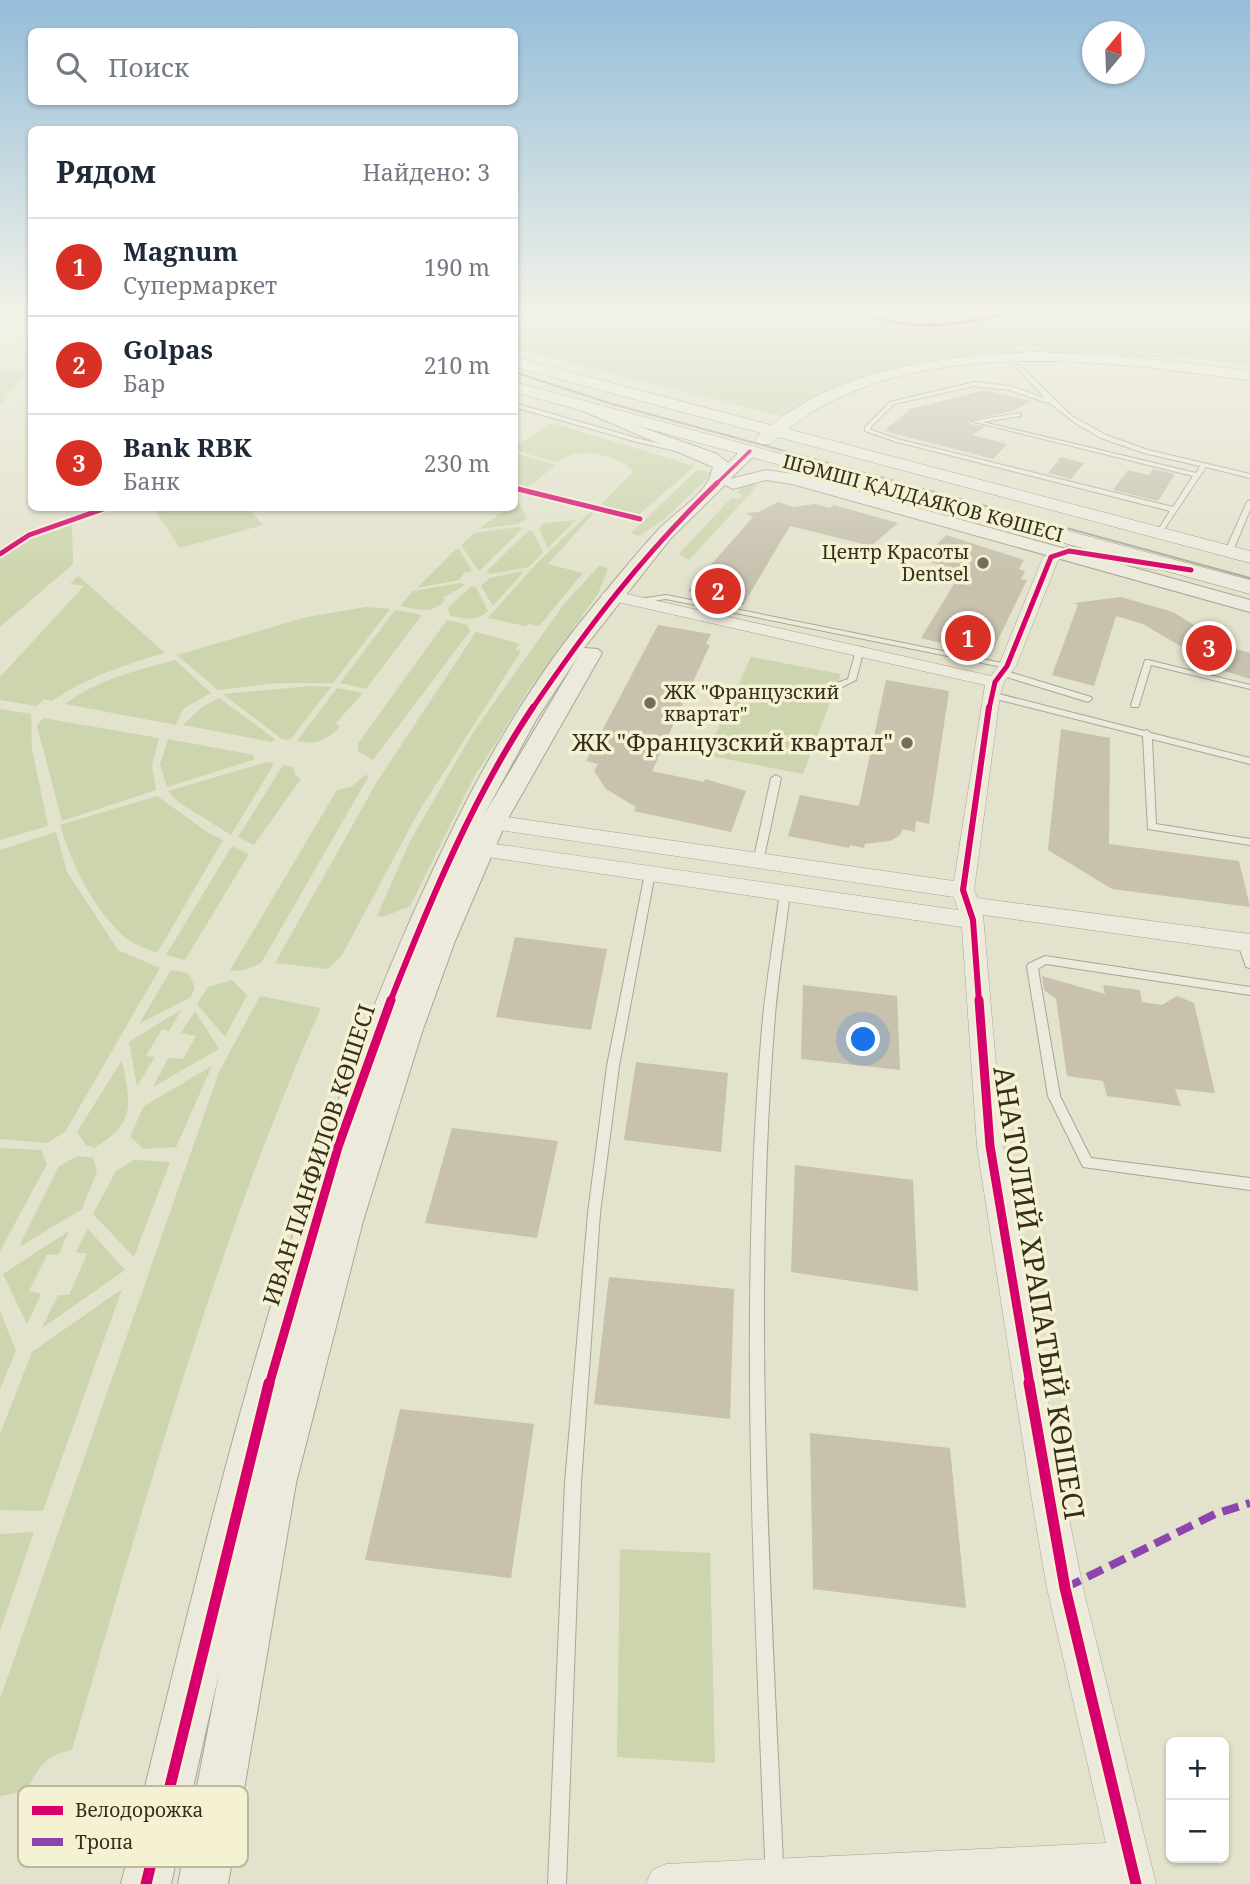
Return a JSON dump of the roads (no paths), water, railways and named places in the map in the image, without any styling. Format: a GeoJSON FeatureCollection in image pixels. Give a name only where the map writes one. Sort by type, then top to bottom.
{"type":"FeatureCollection","features":[{"type":"Feature","properties":{"kind":"main road","name":"ШӘМШІ ҚАЛДАЯҚОВ КӨШЕСІ"},"geometry":{"type":"LineString","coordinates":[[562,401],[1250,587]]}},
{"type":"Feature","properties":{"kind":"main road","name":"ШӘМШІ ҚАЛДАЯҚОВ КӨШЕСІ"},"geometry":{"type":"LineString","coordinates":[[661,401],[1250,557]]}},
{"type":"Feature","properties":{"kind":"main road"},"geometry":{"type":"LineString","coordinates":[[758,453],[783,433],[808,406],[819,401]]}},
{"type":"Feature","properties":{"kind":"main road"},"geometry":{"type":"LineString","coordinates":[[783,433],[849,401]]}},
{"type":"Feature","properties":{"kind":"street"},"geometry":{"type":"LineString","coordinates":[[586,408],[722,466],[725,482],[756,476],[781,476],[1250,607]]}},
{"type":"Feature","properties":{"kind":"street","name":"ИВАН ПАНФИЛОВ КӨШЕСІ"},"geometry":{"type":"LineString","coordinates":[[169,1786],[262,1399],[357,1085],[407,953],[475,833],[625,598],[725,482],[758,453]]}},
{"type":"Feature","properties":{"kind":"street"},"geometry":{"type":"LineString","coordinates":[[1060,552],[1191,570]]}},
{"type":"Feature","properties":{"kind":"street","name":"АНАТОЛИЙ ХРАПАТЫЙ КӨШЕСІ"},"geometry":{"type":"LineString","coordinates":[[1060,552],[1050,559],[999,679],[968,905],[990,1146],[1018,1323],[1065,1588],[1133,1873]]}},
{"type":"Feature","properties":{"kind":"street"},"geometry":{"type":"LineString","coordinates":[[625,598],[999,679]]}},
{"type":"Feature","properties":{"kind":"street"},"geometry":{"type":"LineString","coordinates":[[475,833],[758,862],[968,905]]}},
{"type":"Feature","properties":{"kind":"street"},"geometry":{"type":"LineString","coordinates":[[475,833],[650,873],[785,892],[968,905],[1246,942]]}},
{"type":"Feature","properties":{"kind":"street","name":"ИВАН ПАНФИЛОВ КӨШЕСІ"},"geometry":{"type":"LineString","coordinates":[[221,1786],[276,1483],[330,1281],[407,1032],[441,941],[475,833]]}},
{"type":"Feature","properties":{"kind":"street"},"geometry":{"type":"LineString","coordinates":[[667,1884],[1133,1873]]}},
{"type":"Feature","properties":{"kind":"lane"},"geometry":{"type":"LineString","coordinates":[[901,401],[892,403],[867,428],[868,431],[898,441],[1175,510]]}},
{"type":"Feature","properties":{"kind":"lane"},"geometry":{"type":"LineString","coordinates":[[1052,401],[1091,431],[1135,448],[1250,475]]}},
{"type":"Feature","properties":{"kind":"lane"},"geometry":{"type":"LineString","coordinates":[[518,406],[639,441],[691,451]]}},
{"type":"Feature","properties":{"kind":"lane"},"geometry":{"type":"LineString","coordinates":[[1019,415],[974,421],[1197,475]]}},
{"type":"Feature","properties":{"kind":"lane"},"geometry":{"type":"LineString","coordinates":[[1159,533],[1204,465]]}},
{"type":"Feature","properties":{"kind":"lane"},"geometry":{"type":"LineString","coordinates":[[1229,551],[1250,502]]}},
{"type":"Feature","properties":{"kind":"lane"},"geometry":{"type":"LineString","coordinates":[[625,598],[666,597],[1088,699]]}},
{"type":"Feature","properties":{"kind":"lane"},"geometry":{"type":"LineString","coordinates":[[837,685],[852,680],[860,649]]}},
{"type":"Feature","properties":{"kind":"lane"},"geometry":{"type":"LineString","coordinates":[[1135,705],[1148,662],[1250,687]]}},
{"type":"Feature","properties":{"kind":"lane"},"geometry":{"type":"LineString","coordinates":[[999,679],[1147,733],[1250,761]]}},
{"type":"Feature","properties":{"kind":"lane"},"geometry":{"type":"LineString","coordinates":[[1147,733],[1151,827],[1250,842]]}},
{"type":"Feature","properties":{"kind":"lane"},"geometry":{"type":"LineString","coordinates":[[758,862],[776,778]]}},
{"type":"Feature","properties":{"kind":"lane"},"geometry":{"type":"LineString","coordinates":[[557,1884],[573,1483],[594,1213],[613,1066],[650,873]]}},
{"type":"Feature","properties":{"kind":"lane"},"geometry":{"type":"LineString","coordinates":[[774,1882],[758,1480],[758,1221],[768,1027],[785,892]]}},
{"type":"Feature","properties":{"kind":"lane"},"geometry":{"type":"LineString","coordinates":[[1246,942],[1250,964]]}},
{"type":"Feature","properties":{"kind":"lane"},"geometry":{"type":"LineString","coordinates":[[1250,992],[1045,960],[1032,967],[1054,1096],[1087,1163],[1250,1184]]}},
{"type":"Feature","properties":{"kind":"tram line"},"geometry":{"type":"LineString","coordinates":[[603,401],[1250,578]]}},
{"type":"Feature","properties":{"kind":"place","name":"Центр Красоты Dentsel"},"geometry":{"type":"Point","coordinates":[983,563]}},
{"type":"Feature","properties":{"kind":"place","name":"Golpas"},"geometry":{"type":"Point","coordinates":[718,591]}},
{"type":"Feature","properties":{"kind":"place","name":"Magnum"},"geometry":{"type":"Point","coordinates":[968,638]}},
{"type":"Feature","properties":{"kind":"place","name":"Bank RBK"},"geometry":{"type":"Point","coordinates":[1209,648]}},
{"type":"Feature","properties":{"kind":"place","name":"ЖК \"Французский квартат\""},"geometry":{"type":"Point","coordinates":[650,703]}},
{"type":"Feature","properties":{"kind":"place","name":"ЖК \"Французский квартал\""},"geometry":{"type":"Point","coordinates":[907,743]}}]}
